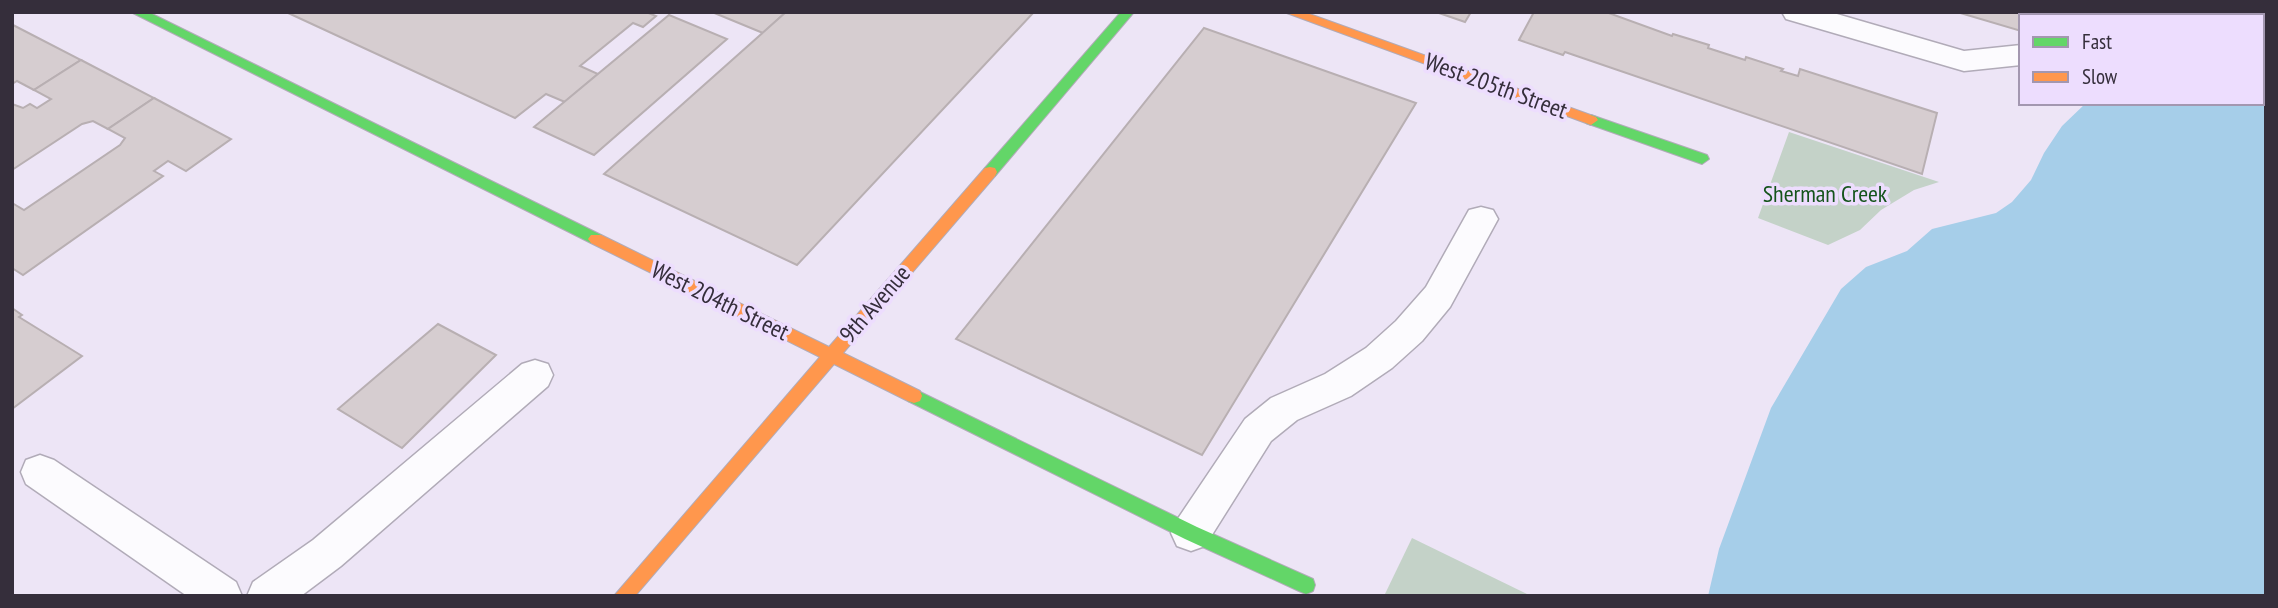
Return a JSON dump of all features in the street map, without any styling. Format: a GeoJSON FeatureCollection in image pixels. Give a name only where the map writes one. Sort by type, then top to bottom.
{"type":"FeatureCollection","features":[{"type":"Feature","properties":{"kind":"street","name":"West 204th Street"},"geometry":{"type":"LineString","coordinates":[[137,12],[1191,533],[1306,584]]}},
{"type":"Feature","properties":{"kind":"street","name":"9th Avenue"},"geometry":{"type":"LineString","coordinates":[[623,596],[1128,12]]}},
{"type":"Feature","properties":{"kind":"street","name":"West 205th Street"},"geometry":{"type":"LineString","coordinates":[[1290,12],[1702,159]]}},
{"type":"Feature","properties":{"kind":"lane"},"geometry":{"type":"LineString","coordinates":[[1796,12],[1964,61],[2019,55]]}},
{"type":"Feature","properties":{"kind":"lane"},"geometry":{"type":"LineString","coordinates":[[1191,533],[1258,430],[1284,410],[1338,385],[1379,358],[1409,331],[1438,297],[1481,219]]}},
{"type":"Feature","properties":{"kind":"lane"},"geometry":{"type":"LineString","coordinates":[[268,596],[327,553],[535,374]]}},
{"type":"Feature","properties":{"kind":"lane"},"geometry":{"type":"LineString","coordinates":[[40,471],[221,596]]}},
{"type":"Feature","properties":{"kind":"green space","name":"Sherman Creek"},"geometry":{"type":"Polygon","coordinates":[[[1789,132],[1939,182],[1914,190],[1881,210],[1860,230],[1828,245],[1758,218],[1789,132]]]}},
{"type":"Feature","properties":{"kind":"green space"},"geometry":{"type":"Polygon","coordinates":[[[1412,538],[1531,596],[1384,596],[1412,538]]]}},
{"type":"Feature","properties":{"kind":"water"},"geometry":{"type":"Polygon","coordinates":[[[2266,12],[2266,596],[1708,596],[1719,549],[1771,408],[1841,289],[1866,267],[1907,251],[1932,229],[1996,213],[2012,202],[2031,180],[2044,153],[2062,126],[2084,105],[2264,105],[2264,14],[2170,14],[2266,12]]]}},
{"type":"Feature","properties":{"kind":"building"},"geometry":{"type":"Polygon","coordinates":[[[286,12],[646,12],[656,16],[643,27],[633,23],[580,66],[598,74],[565,102],[546,94],[515,118],[286,12]]]}},
{"type":"Feature","properties":{"kind":"building"},"geometry":{"type":"Polygon","coordinates":[[[712,12],[786,12],[763,33],[712,12]]]}},
{"type":"Feature","properties":{"kind":"building"},"geometry":{"type":"Polygon","coordinates":[[[786,12],[1034,12],[797,265],[604,174],[786,12]]]}},
{"type":"Feature","properties":{"kind":"building"},"geometry":{"type":"Polygon","coordinates":[[[1436,12],[1471,12],[1465,22],[1436,12]]]}},
{"type":"Feature","properties":{"kind":"building"},"geometry":{"type":"Polygon","coordinates":[[[1534,12],[1606,12],[1672,36],[1673,34],[1709,45],[1708,48],[1745,60],[1746,57],[1783,69],[1781,71],[1798,76],[1800,69],[1937,113],[1922,174],[1565,52],[1563,55],[1519,40],[1534,12]]]}},
{"type":"Feature","properties":{"kind":"building"},"geometry":{"type":"Polygon","coordinates":[[[1957,12],[2030,12],[2019,14],[2019,30],[1957,12]]]}},
{"type":"Feature","properties":{"kind":"building"},"geometry":{"type":"Polygon","coordinates":[[[669,15],[727,39],[594,155],[534,127],[669,15]]]}},
{"type":"Feature","properties":{"kind":"building"},"geometry":{"type":"Polygon","coordinates":[[[13,25],[81,60],[34,90],[17,81],[12,84],[13,25]]]}},
{"type":"Feature","properties":{"kind":"building"},"geometry":{"type":"Polygon","coordinates":[[[1204,28],[1416,103],[1202,455],[956,339],[1204,28]]]}},
{"type":"Feature","properties":{"kind":"building"},"geometry":{"type":"Polygon","coordinates":[[[81,60],[154,98],[108,129],[93,121],[82,124],[12,170],[12,104],[23,108],[30,104],[37,108],[51,99],[34,90],[81,60]]]}},
{"type":"Feature","properties":{"kind":"building"},"geometry":{"type":"Polygon","coordinates":[[[154,98],[231,139],[186,171],[168,161],[154,171],[163,176],[23,275],[12,268],[12,203],[24,210],[120,145],[125,138],[108,129],[154,98]]]}},
{"type":"Feature","properties":{"kind":"building"},"geometry":{"type":"Polygon","coordinates":[[[12,308],[22,315],[19,317],[82,356],[12,409],[12,308]]]}},
{"type":"Feature","properties":{"kind":"building"},"geometry":{"type":"Polygon","coordinates":[[[438,324],[496,355],[402,448],[338,409],[438,324]]]}},
{"type":"Feature","properties":{"kind":"traffic: fast"},"geometry":{"type":"LineString","coordinates":[[137,12],[596,239]]}},
{"type":"Feature","properties":{"kind":"traffic: fast"},"geometry":{"type":"LineString","coordinates":[[990,172],[1128,12]]}},
{"type":"Feature","properties":{"kind":"traffic: fast"},"geometry":{"type":"LineString","coordinates":[[1591,120],[1702,159]]}},
{"type":"Feature","properties":{"kind":"traffic: fast"},"geometry":{"type":"LineString","coordinates":[[914,396],[1191,533],[1306,585]]}},
{"type":"Feature","properties":{"kind":"traffic: slow"},"geometry":{"type":"LineString","coordinates":[[1290,12],[1591,120]]}},
{"type":"Feature","properties":{"kind":"traffic: slow"},"geometry":{"type":"LineString","coordinates":[[623,596],[990,172]]}},
{"type":"Feature","properties":{"kind":"traffic: slow"},"geometry":{"type":"LineString","coordinates":[[596,239],[914,396]]}}]}
